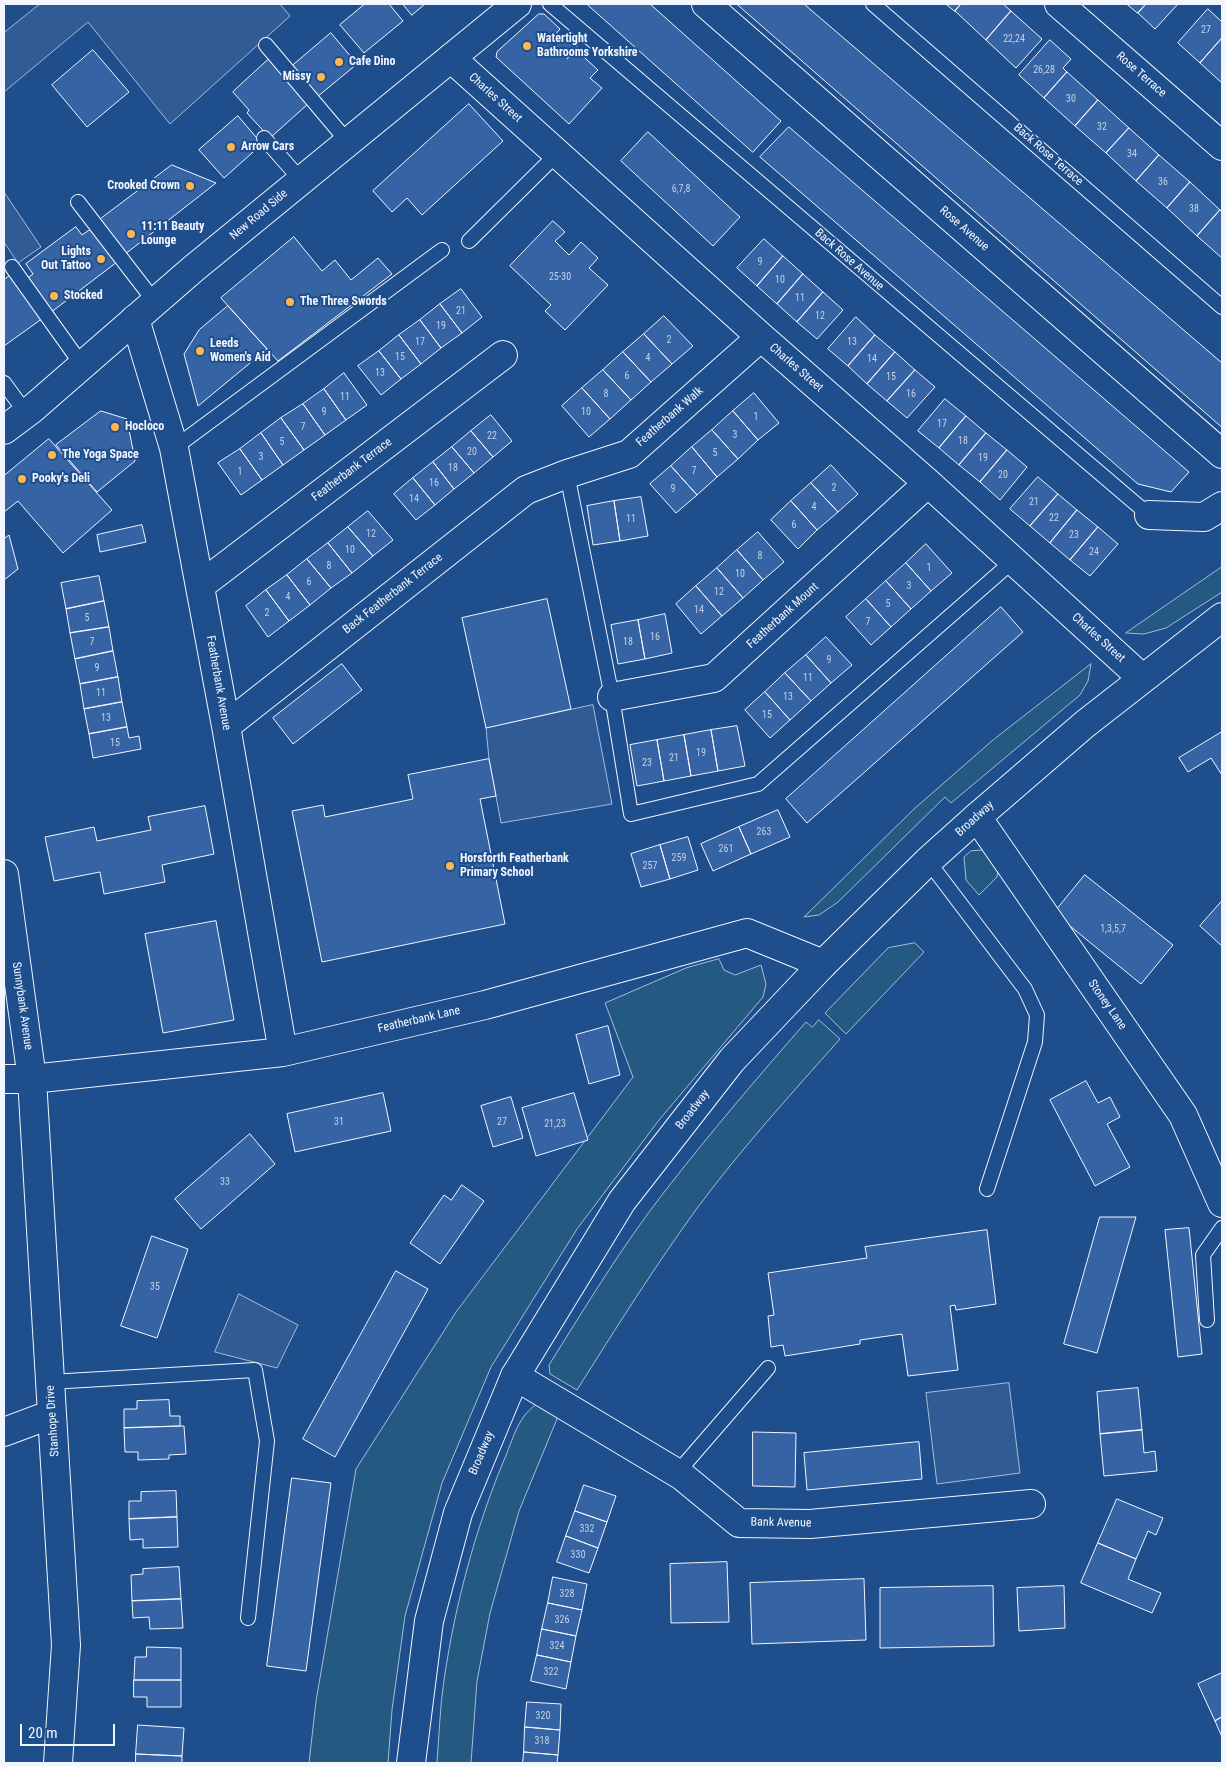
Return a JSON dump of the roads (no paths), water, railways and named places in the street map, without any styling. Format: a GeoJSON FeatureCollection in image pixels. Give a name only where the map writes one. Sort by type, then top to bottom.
{"type":"FeatureCollection","features":[{"type":"Feature","properties":{"kind":"main road","name":"New Road Side"},"geometry":{"type":"LineString","coordinates":[[4,430],[301,180],[517,4]]}},
{"type":"Feature","properties":{"kind":"main road","name":"Rose Avenue"},"geometry":{"type":"LineString","coordinates":[[706,4],[1222,454]]}},
{"type":"Feature","properties":{"kind":"main road","name":"Rose Terrace"},"geometry":{"type":"LineString","coordinates":[[1059,4],[1222,146]]}},
{"type":"Feature","properties":{"kind":"main road","name":"Charles Street"},"geometry":{"type":"LineString","coordinates":[[451,58],[761,337],[928,483],[1142,678]]}},
{"type":"Feature","properties":{"kind":"main road","name":"Featherbank Avenue"},"geometry":{"type":"LineString","coordinates":[[135,319],[174,448],[201,585],[283,1052]]}},
{"type":"Feature","properties":{"kind":"main road","name":"Featherbank Walk"},"geometry":{"type":"LineString","coordinates":[[567,474],[629,454],[761,337]]}},
{"type":"Feature","properties":{"kind":"main road","name":"Featherbank Terrace"},"geometry":{"type":"LineString","coordinates":[[201,585],[503,355]]}},
{"type":"Feature","properties":{"kind":"main road","name":"Back Featherbank Terrace"},"geometry":{"type":"LineString","coordinates":[[226,726],[526,490],[567,474]]}},
{"type":"Feature","properties":{"kind":"main road","name":"Featherbank Mount"},"geometry":{"type":"LineString","coordinates":[[612,697],[714,678],[928,483]]}},
{"type":"Feature","properties":{"kind":"main road"},"geometry":{"type":"LineString","coordinates":[[1149,516],[1204,517],[1222,506]]}},
{"type":"Feature","properties":{"kind":"main road","name":"Broadway"},"geometry":{"type":"LineString","coordinates":[[411,1763],[429,1621],[458,1513],[515,1376],[622,1201],[732,1060],[822,964],[928,861],[1085,724],[1142,678],[1221,621]]}},
{"type":"Feature","properties":{"kind":"main road","name":"Stoney Lane"},"geometry":{"type":"LineString","coordinates":[[977,817],[1183,1115],[1222,1203]]}},
{"type":"Feature","properties":{"kind":"main road","name":"Sunnybank Avenue"},"geometry":{"type":"LineString","coordinates":[[4,874],[32,1079]]}},
{"type":"Feature","properties":{"kind":"main road","name":"Featherbank Lane"},"geometry":{"type":"LineString","coordinates":[[4,1079],[32,1079],[283,1052],[485,1004],[746,933],[822,964]]}},
{"type":"Feature","properties":{"kind":"main road","name":"Stanhope Drive"},"geometry":{"type":"LineString","coordinates":[[32,1079],[66,1645],[58,1763]]}},
{"type":"Feature","properties":{"kind":"main road","name":"Bank Avenue"},"geometry":{"type":"LineString","coordinates":[[515,1376],[677,1473],[739,1522],[810,1524],[1031,1504]]}},
{"type":"Feature","properties":{"kind":"main road"},"geometry":{"type":"LineString","coordinates":[[4,1432],[52,1414]]}},
{"type":"Feature","properties":{"kind":"lane","name":"Back Rose Avenue"},"geometry":{"type":"LineString","coordinates":[[550,4],[1149,516]]}},
{"type":"Feature","properties":{"kind":"lane","name":"Back Rose Terrace"},"geometry":{"type":"LineString","coordinates":[[873,4],[1222,307]]}},
{"type":"Feature","properties":{"kind":"lane"},"geometry":{"type":"LineString","coordinates":[[266,46],[348,142]]}},
{"type":"Feature","properties":{"kind":"lane"},"geometry":{"type":"LineString","coordinates":[[264,138],[301,180]]}},
{"type":"Feature","properties":{"kind":"lane"},"geometry":{"type":"LineString","coordinates":[[469,241],[557,154]]}},
{"type":"Feature","properties":{"kind":"lane"},"geometry":{"type":"LineString","coordinates":[[78,202],[155,302]]}},
{"type":"Feature","properties":{"kind":"lane"},"geometry":{"type":"LineString","coordinates":[[174,448],[442,250]]}},
{"type":"Feature","properties":{"kind":"lane"},"geometry":{"type":"LineString","coordinates":[[12,267],[82,365]]}},
{"type":"Feature","properties":{"kind":"lane"},"geometry":{"type":"LineString","coordinates":[[4,383],[26,413]]}},
{"type":"Feature","properties":{"kind":"lane"},"geometry":{"type":"LineString","coordinates":[[567,474],[612,697],[631,814],[758,784],[1013,561]]}},
{"type":"Feature","properties":{"kind":"lane"},"geometry":{"type":"LineString","coordinates":[[928,861],[1024,989],[1037,1015],[1034,1042],[987,1189]]}},
{"type":"Feature","properties":{"kind":"lane"},"geometry":{"type":"LineString","coordinates":[[1207,1320],[1203,1255],[1222,1228]]}},
{"type":"Feature","properties":{"kind":"lane"},"geometry":{"type":"LineString","coordinates":[[677,1473],[768,1368]]}},
{"type":"Feature","properties":{"kind":"lane"},"geometry":{"type":"LineString","coordinates":[[50,1382],[255,1370],[267,1441],[248,1618]]}},
{"type":"Feature","properties":{"kind":"place","name":"Watertight Bathrooms Yorkshire"},"geometry":{"type":"Point","coordinates":[527,46]}},
{"type":"Feature","properties":{"kind":"place","name":"Cafe Dino"},"geometry":{"type":"Point","coordinates":[339,62]}},
{"type":"Feature","properties":{"kind":"place","name":"Missy"},"geometry":{"type":"Point","coordinates":[321,77]}},
{"type":"Feature","properties":{"kind":"place","name":"Arrow Cars"},"geometry":{"type":"Point","coordinates":[231,147]}},
{"type":"Feature","properties":{"kind":"place","name":"Crooked Crown"},"geometry":{"type":"Point","coordinates":[190,186]}},
{"type":"Feature","properties":{"kind":"place","name":"11:11 Beauty Lounge"},"geometry":{"type":"Point","coordinates":[131,234]}},
{"type":"Feature","properties":{"kind":"place","name":"Lights Out Tattoo"},"geometry":{"type":"Point","coordinates":[101,259]}},
{"type":"Feature","properties":{"kind":"place","name":"Stocked"},"geometry":{"type":"Point","coordinates":[54,296]}},
{"type":"Feature","properties":{"kind":"place","name":"The Three Swords"},"geometry":{"type":"Point","coordinates":[290,302]}},
{"type":"Feature","properties":{"kind":"place","name":"Leeds Women's Aid"},"geometry":{"type":"Point","coordinates":[200,351]}},
{"type":"Feature","properties":{"kind":"place","name":"Hocloco"},"geometry":{"type":"Point","coordinates":[115,427]}},
{"type":"Feature","properties":{"kind":"place","name":"The Yoga Space"},"geometry":{"type":"Point","coordinates":[52,455]}},
{"type":"Feature","properties":{"kind":"place","name":"Pooky's Deli"},"geometry":{"type":"Point","coordinates":[22,479]}},
{"type":"Feature","properties":{"kind":"place","name":"Horsforth Featherbank Primary School"},"geometry":{"type":"Point","coordinates":[450,866]}}]}
